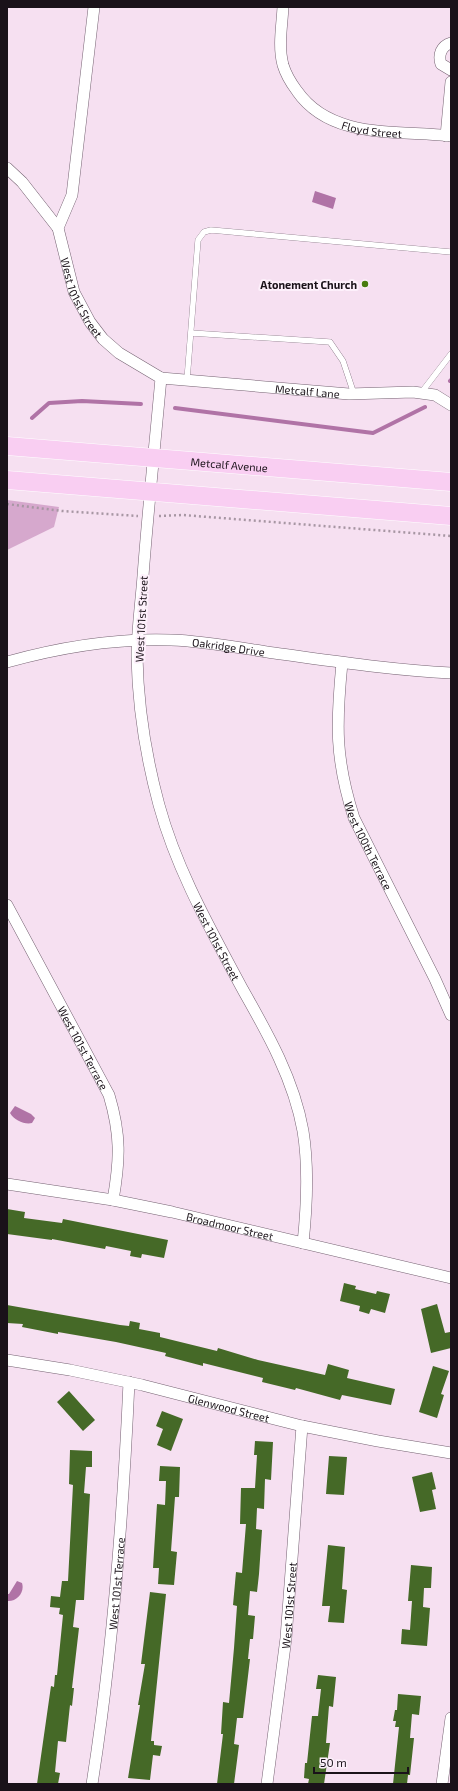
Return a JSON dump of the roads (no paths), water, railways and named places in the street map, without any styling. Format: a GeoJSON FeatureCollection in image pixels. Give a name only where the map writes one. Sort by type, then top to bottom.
{"type":"FeatureCollection","features":[{"type":"Feature","properties":{"kind":"main road","name":"Metcalf Avenue"},"geometry":{"type":"LineString","coordinates":[[7,446],[451,482]]}},
{"type":"Feature","properties":{"kind":"main road"},"geometry":{"type":"LineString","coordinates":[[7,480],[451,516]]}},
{"type":"Feature","properties":{"kind":"street"},"geometry":{"type":"LineString","coordinates":[[7,168],[22,182],[58,228],[72,195],[94,7]]}},
{"type":"Feature","properties":{"kind":"street","name":"Floyd Street"},"geometry":{"type":"LineString","coordinates":[[284,7],[280,45],[283,64],[289,80],[305,103],[320,115],[338,124],[355,128],[448,136],[451,82]]}},
{"type":"Feature","properties":{"kind":"street"},"geometry":{"type":"LineString","coordinates":[[451,44],[443,48],[440,56],[441,64],[451,70]]}},
{"type":"Feature","properties":{"kind":"street","name":"West 101st Street"},"geometry":{"type":"LineString","coordinates":[[58,228],[74,292],[90,322],[103,339],[120,353],[161,378],[154,458],[148,492],[138,640],[140,700],[148,755],[160,806],[176,857],[200,908],[280,1060],[294,1095],[302,1130],[307,1165],[307,1201],[304,1244]]}},
{"type":"Feature","properties":{"kind":"street","name":"Metcalf Lane"},"geometry":{"type":"LineString","coordinates":[[161,378],[354,394],[421,393],[435,395],[451,405]]}},
{"type":"Feature","properties":{"kind":"street","name":"Oakridge Drive"},"geometry":{"type":"LineString","coordinates":[[7,662],[42,652],[77,645],[138,640],[187,641],[342,663],[405,670],[451,673]]}},
{"type":"Feature","properties":{"kind":"street","name":"West 100th Terrace"},"geometry":{"type":"LineString","coordinates":[[342,663],[337,736],[340,764],[346,793],[354,818],[435,979],[451,1015]]}},
{"type":"Feature","properties":{"kind":"street","name":"West 101st Terrace"},"geometry":{"type":"LineString","coordinates":[[7,905],[109,1095],[116,1118],[119,1142],[118,1170],[113,1200]]}},
{"type":"Feature","properties":{"kind":"street","name":"Broadmoor Street"},"geometry":{"type":"LineString","coordinates":[[7,1184],[113,1200],[451,1278]]}},
{"type":"Feature","properties":{"kind":"street","name":"Glenwood Street"},"geometry":{"type":"LineString","coordinates":[[7,1360],[70,1370],[129,1382],[302,1426],[378,1441],[451,1453]]}},
{"type":"Feature","properties":{"kind":"street","name":"West 101st Terrace"},"geometry":{"type":"LineString","coordinates":[[92,1784],[107,1678],[117,1580],[124,1486],[129,1382]]}},
{"type":"Feature","properties":{"kind":"street","name":"West 101st Street"},"geometry":{"type":"LineString","coordinates":[[267,1784],[286,1638],[302,1426]]}},
{"type":"Feature","properties":{"kind":"street"},"geometry":{"type":"LineString","coordinates":[[442,1784],[451,1718]]}},
{"type":"Feature","properties":{"kind":"lane"},"geometry":{"type":"LineString","coordinates":[[188,380],[198,240],[204,232],[211,230],[451,252]]}},
{"type":"Feature","properties":{"kind":"lane"},"geometry":{"type":"LineString","coordinates":[[191,333],[330,342],[343,361],[354,394]]}},
{"type":"Feature","properties":{"kind":"lane"},"geometry":{"type":"LineString","coordinates":[[421,393],[451,354]]}},
{"type":"Feature","properties":{"kind":"waterway"},"geometry":{"type":"LineString","coordinates":[[32,418],[49,403],[82,401],[141,404]]}},
{"type":"Feature","properties":{"kind":"waterway"},"geometry":{"type":"LineString","coordinates":[[175,408],[373,433],[425,407]]}},
{"type":"Feature","properties":{"kind":"place","name":"Atonement Church"},"geometry":{"type":"Point","coordinates":[365,284]}}]}
